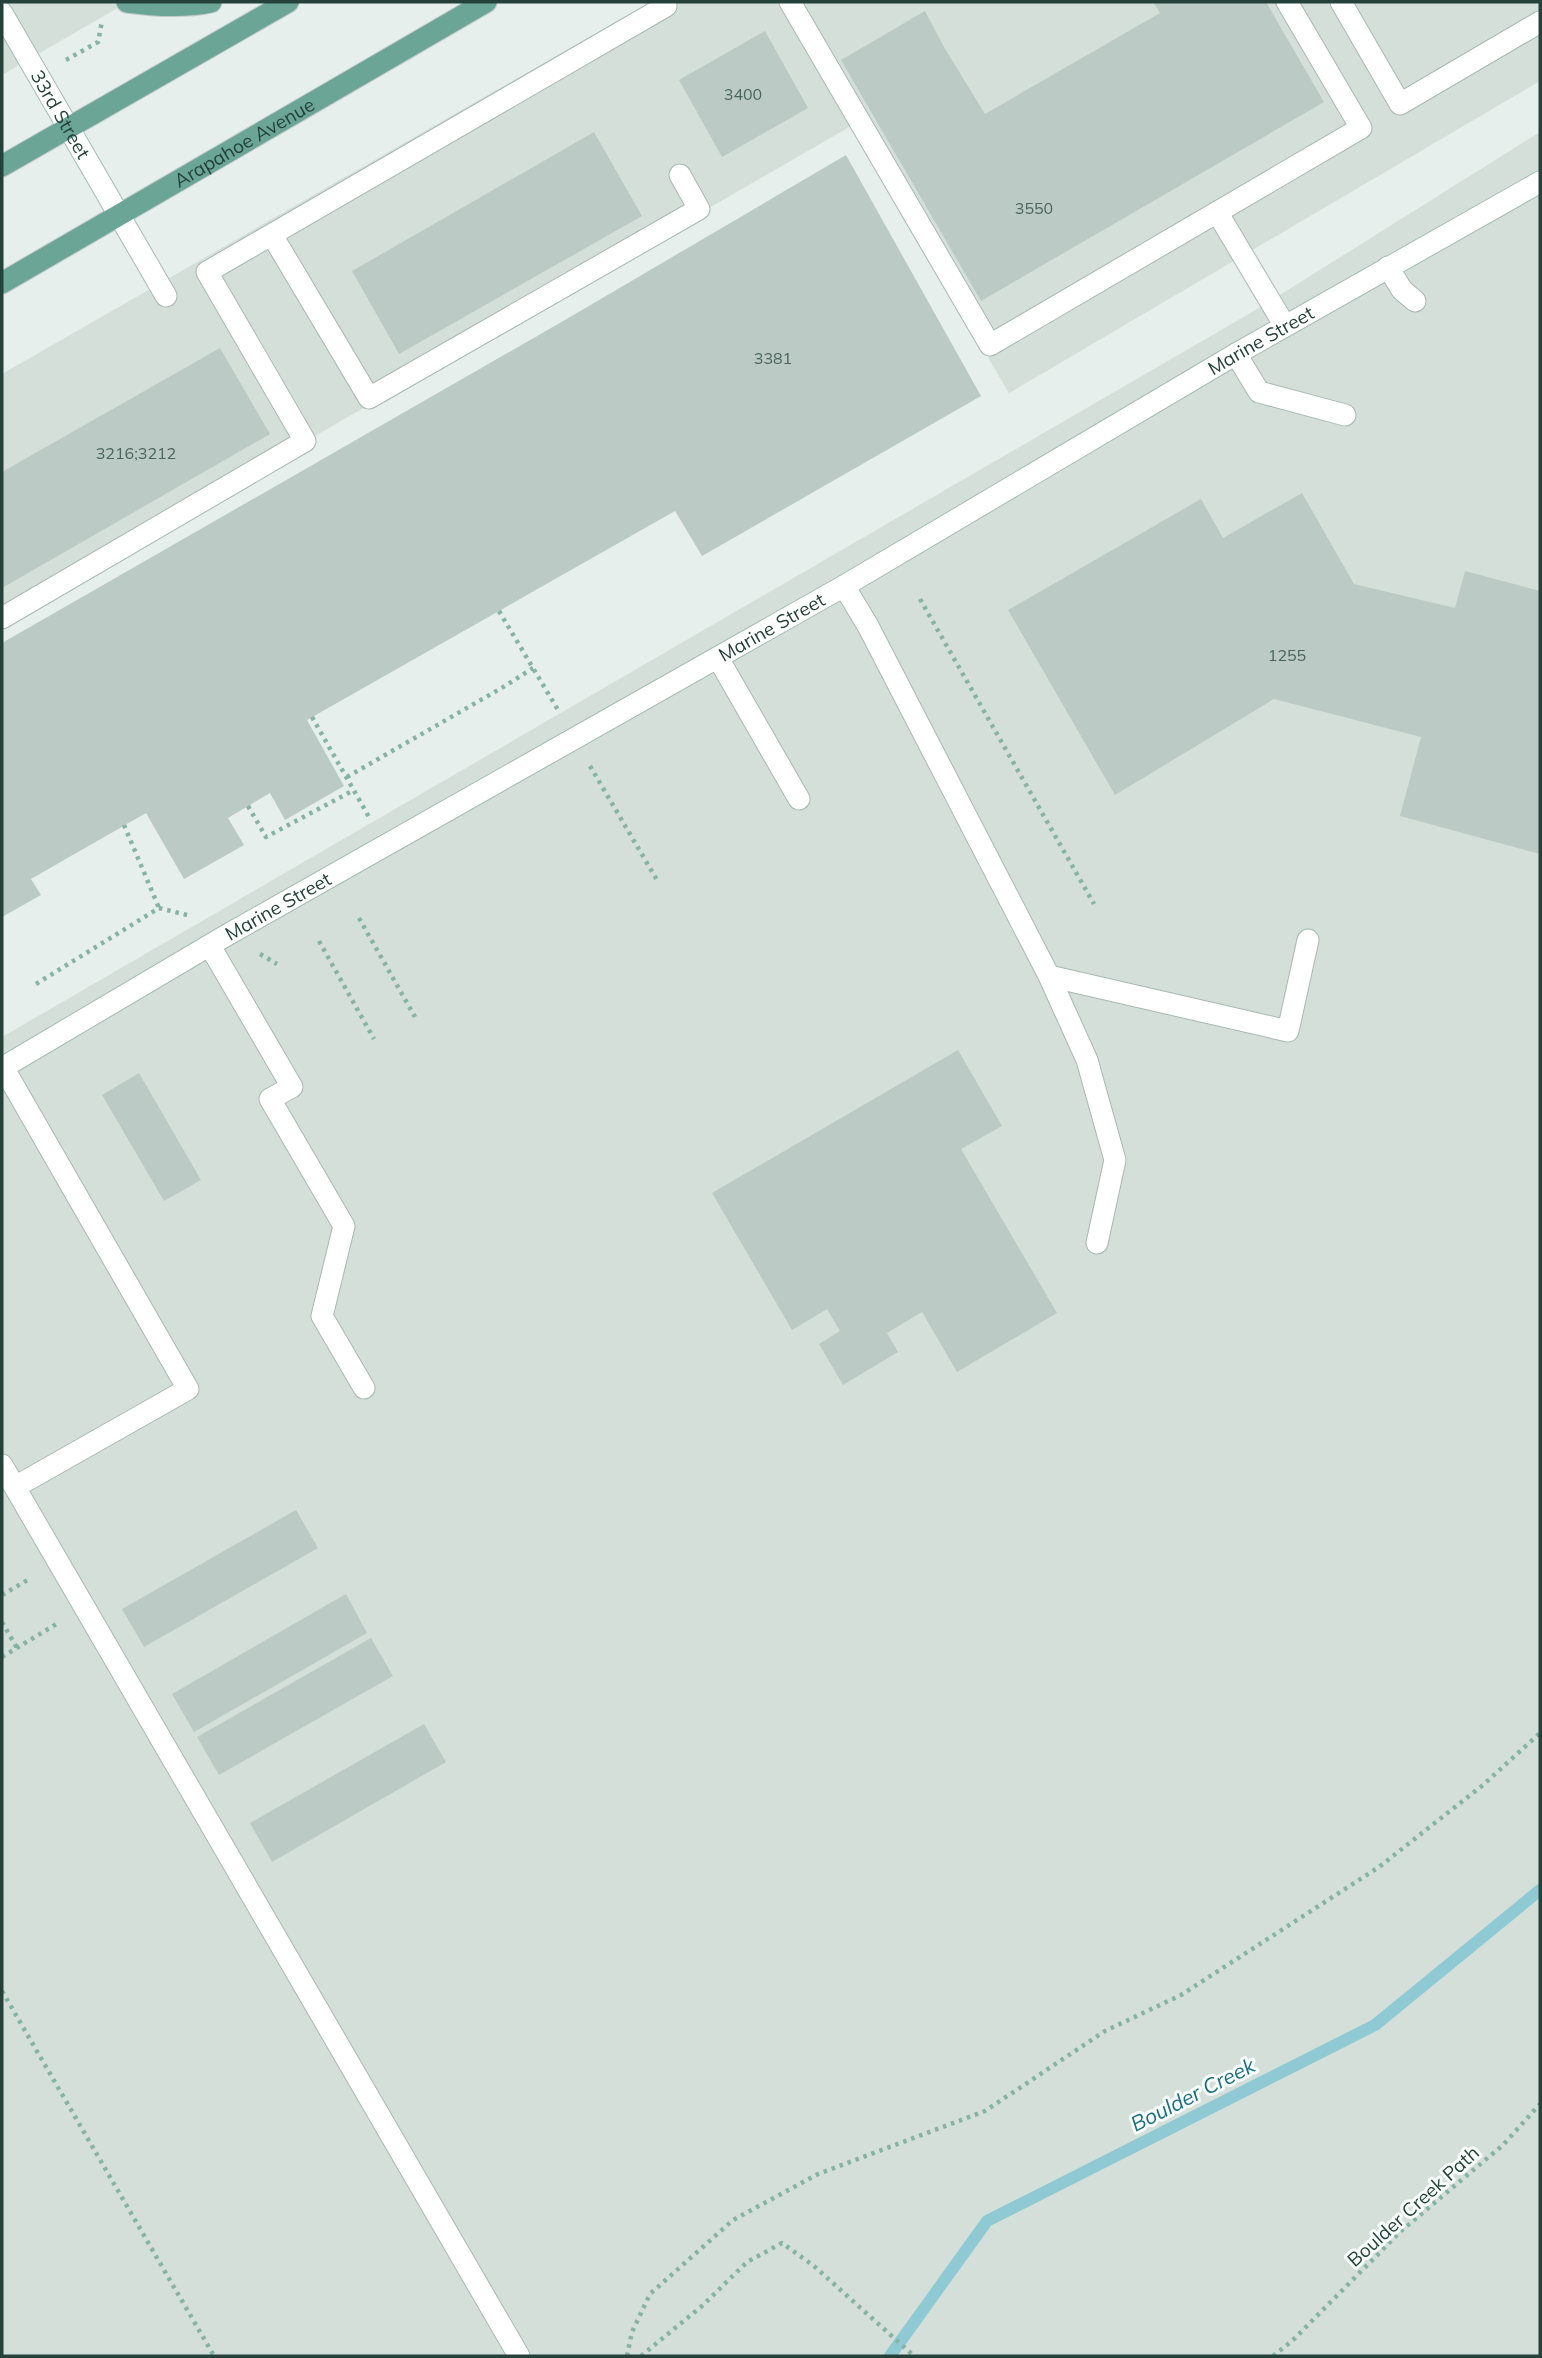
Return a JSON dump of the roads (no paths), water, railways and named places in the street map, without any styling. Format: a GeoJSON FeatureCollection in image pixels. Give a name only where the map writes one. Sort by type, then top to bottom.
{"type":"FeatureCollection","features":[{"type":"Feature","properties":{"kind":"main road"},"geometry":{"type":"LineString","coordinates":[[127,2],[158,6],[211,2]]}},
{"type":"Feature","properties":{"kind":"main road"},"geometry":{"type":"LineString","coordinates":[[2,166],[288,2]]}},
{"type":"Feature","properties":{"kind":"main road","name":"Arapahoe Avenue"},"geometry":{"type":"LineString","coordinates":[[2,283],[486,2]]}},
{"type":"Feature","properties":{"kind":"street"},"geometry":{"type":"LineString","coordinates":[[2,618],[305,441],[207,272],[666,6],[665,2]]}},
{"type":"Feature","properties":{"kind":"street"},"geometry":{"type":"LineString","coordinates":[[790,2],[990,345],[1362,128],[1287,2]]}},
{"type":"Feature","properties":{"kind":"street"},"geometry":{"type":"LineString","coordinates":[[1341,2],[1400,104],[1540,22]]}},
{"type":"Feature","properties":{"kind":"street","name":"33rd Street"},"geometry":{"type":"LineString","coordinates":[[2,13],[166,296]]}},
{"type":"Feature","properties":{"kind":"street"},"geometry":{"type":"LineString","coordinates":[[272,235],[369,398],[699,209],[680,176]]}},
{"type":"Feature","properties":{"kind":"street","name":"Marine Street"},"geometry":{"type":"LineString","coordinates":[[2,1068],[209,946],[844,586],[1284,327],[1540,182]]}},
{"type":"Feature","properties":{"kind":"street"},"geometry":{"type":"LineString","coordinates":[[1217,212],[1284,327]]}},
{"type":"Feature","properties":{"kind":"street"},"geometry":{"type":"LineString","coordinates":[[1388,267],[1402,290],[1415,301]]}},
{"type":"Feature","properties":{"kind":"street"},"geometry":{"type":"LineString","coordinates":[[1236,355],[1259,392],[1345,415]]}},
{"type":"Feature","properties":{"kind":"street"},"geometry":{"type":"LineString","coordinates":[[844,586],[868,626],[1049,976],[1087,1060],[1115,1160],[1097,1243]]}},
{"type":"Feature","properties":{"kind":"street"},"geometry":{"type":"LineString","coordinates":[[718,658],[799,799]]}},
{"type":"Feature","properties":{"kind":"street"},"geometry":{"type":"LineString","coordinates":[[1049,976],[1288,1031],[1308,940]]}},
{"type":"Feature","properties":{"kind":"street"},"geometry":{"type":"LineString","coordinates":[[209,946],[292,1087],[270,1099],[344,1226],[322,1316],[365,1388]]}},
{"type":"Feature","properties":{"kind":"street"},"geometry":{"type":"LineString","coordinates":[[2,1068],[188,1389],[15,1488]]}},
{"type":"Feature","properties":{"kind":"street"},"geometry":{"type":"LineString","coordinates":[[2,1465],[519,2356]]}},
{"type":"Feature","properties":{"kind":"waterway","name":"Boulder Creek"},"geometry":{"type":"LineString","coordinates":[[890,2356],[987,2221],[1375,2025],[1540,1890]]}}]}
